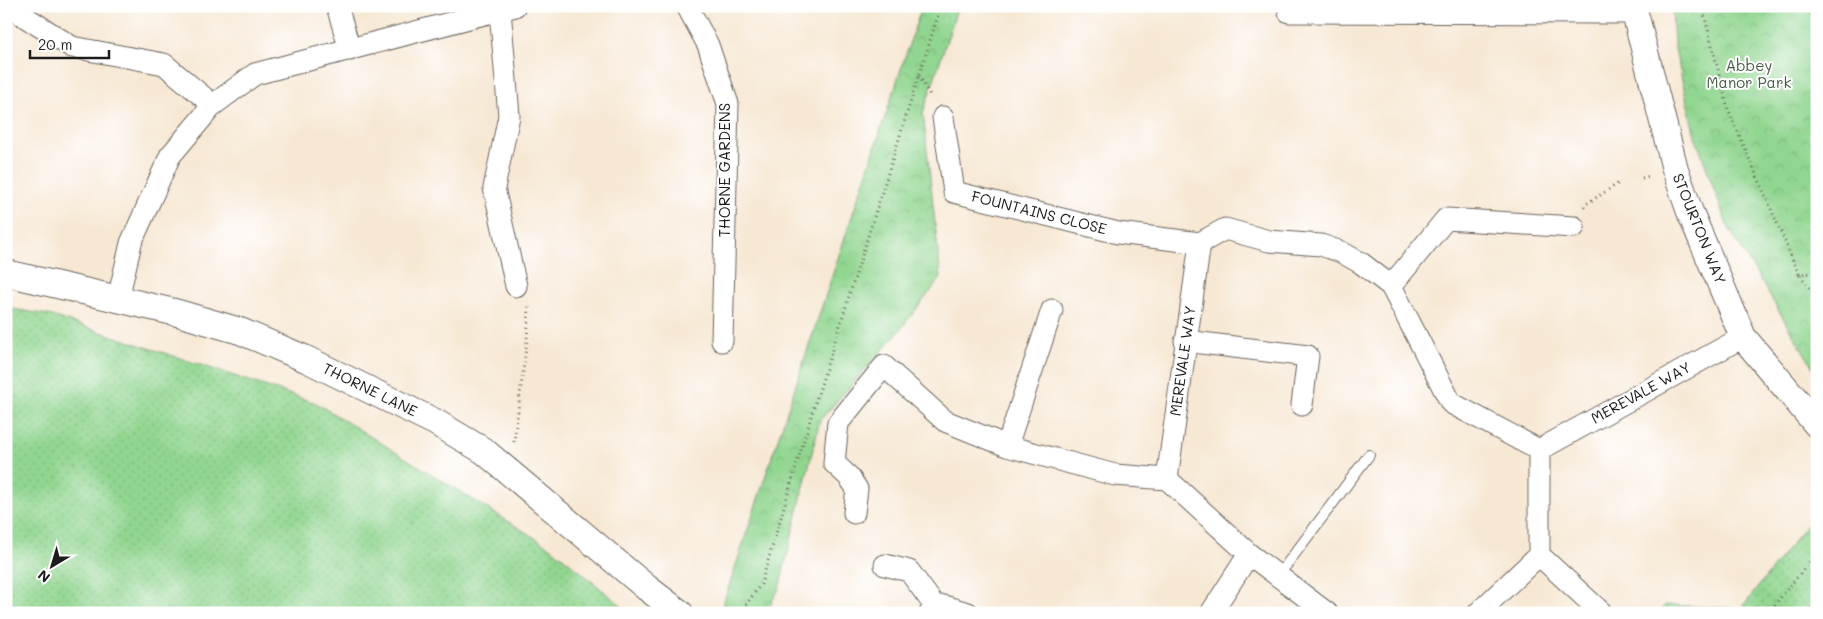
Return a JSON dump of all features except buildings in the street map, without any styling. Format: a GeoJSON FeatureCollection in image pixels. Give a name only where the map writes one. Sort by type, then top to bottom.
{"type":"FeatureCollection","features":[{"type":"Feature","properties":{"kind":"street"},"geometry":{"type":"LineString","coordinates":[[16,6],[19,14],[72,47],[164,64],[213,105]]}},
{"type":"Feature","properties":{"kind":"street"},"geometry":{"type":"LineString","coordinates":[[337,6],[350,50]]}},
{"type":"Feature","properties":{"kind":"street","name":"THORNE GARDENS"},"geometry":{"type":"LineString","coordinates":[[687,6],[708,45],[728,104],[722,341]]}},
{"type":"Feature","properties":{"kind":"street"},"geometry":{"type":"LineString","coordinates":[[1290,6],[1290,12],[1635,10]]}},
{"type":"Feature","properties":{"kind":"street"},"geometry":{"type":"LineString","coordinates":[[118,299],[131,242],[170,156],[213,105],[255,74],[507,8],[509,116],[494,188],[516,286]]}},
{"type":"Feature","properties":{"kind":"street","name":"STOURTON WAY"},"geometry":{"type":"LineString","coordinates":[[1635,10],[1675,169],[1690,212],[1743,337],[1817,425]]}},
{"type":"Feature","properties":{"kind":"street","name":"FOUNTAINS CLOSE"},"geometry":{"type":"LineString","coordinates":[[943,117],[954,192],[1118,233],[1200,243]]}},
{"type":"Feature","properties":{"kind":"street"},"geometry":{"type":"LineString","coordinates":[[1392,286],[1446,219],[1574,227]]}},
{"type":"Feature","properties":{"kind":"street"},"geometry":{"type":"LineString","coordinates":[[1200,243],[1225,228],[1269,241],[1321,245],[1348,256],[1392,286],[1451,403],[1540,450],[1539,555],[1478,613]]}},
{"type":"Feature","properties":{"kind":"street","name":"MEREVALE WAY"},"geometry":{"type":"LineString","coordinates":[[1167,479],[1200,243]]}},
{"type":"Feature","properties":{"kind":"street","name":"THORNE LANE"},"geometry":{"type":"LineString","coordinates":[[6,273],[178,313],[240,331],[306,359],[435,422],[484,451],[640,583],[680,613]]}},
{"type":"Feature","properties":{"kind":"street"},"geometry":{"type":"LineString","coordinates":[[1007,446],[1052,310]]}},
{"type":"Feature","properties":{"kind":"street","name":"MEREVALE WAY"},"geometry":{"type":"LineString","coordinates":[[1540,450],[1743,337]]}},
{"type":"Feature","properties":{"kind":"street"},"geometry":{"type":"LineString","coordinates":[[1185,340],[1308,356],[1302,405]]}},
{"type":"Feature","properties":{"kind":"street"},"geometry":{"type":"LineString","coordinates":[[854,513],[857,489],[849,477],[834,463],[838,423],[884,366],[945,421],[1007,446],[1115,475],[1167,479],[1249,554],[1327,613]]}},
{"type":"Feature","properties":{"kind":"street"},"geometry":{"type":"LineString","coordinates":[[1211,613],[1249,554]]}},
{"type":"Feature","properties":{"kind":"street"},"geometry":{"type":"LineString","coordinates":[[1539,555],[1602,613]]}},
{"type":"Feature","properties":{"kind":"street"},"geometry":{"type":"LineString","coordinates":[[885,565],[909,571],[934,611],[944,606],[968,613]]}},
{"type":"Feature","properties":{"kind":"lane"},"geometry":{"type":"LineString","coordinates":[[1278,576],[1369,455]]}},
{"type":"Feature","properties":{"kind":"path"},"geometry":{"type":"LineString","coordinates":[[740,613],[761,584],[810,420],[941,6]]}},
{"type":"Feature","properties":{"kind":"path"},"geometry":{"type":"LineString","coordinates":[[1702,6],[1728,109],[1799,274],[1817,298]]}},
{"type":"Feature","properties":{"kind":"path"},"geometry":{"type":"LineString","coordinates":[[1574,227],[1586,204],[1619,183]]}},
{"type":"Feature","properties":{"kind":"path"},"geometry":{"type":"LineString","coordinates":[[1799,274],[1817,273]]}},
{"type":"Feature","properties":{"kind":"path"},"geometry":{"type":"LineString","coordinates":[[510,472],[527,340],[529,302],[516,286]]}},
{"type":"Feature","properties":{"kind":"path"},"geometry":{"type":"LineString","coordinates":[[1768,613],[1817,552]]}},
{"type":"Feature","properties":{"kind":"green space"},"geometry":{"type":"Polygon","coordinates":[[[922,6],[958,6],[923,113],[941,278],[895,336],[820,420],[779,589],[765,613],[720,613],[922,6]]]}},
{"type":"Feature","properties":{"kind":"green space","name":"Abbey Manor Park"},"geometry":{"type":"Polygon","coordinates":[[[1672,6],[1817,6],[1817,374],[1727,225],[1695,136],[1674,45],[1672,6]]]}},
{"type":"Feature","properties":{"kind":"green space"},"geometry":{"type":"Polygon","coordinates":[[[6,308],[49,315],[316,403],[553,549],[630,613],[6,613],[6,308]]]}},
{"type":"Feature","properties":{"kind":"green space"},"geometry":{"type":"Polygon","coordinates":[[[1817,511],[1817,613],[1658,613],[1665,605],[1742,608],[1817,511]]]}}]}
